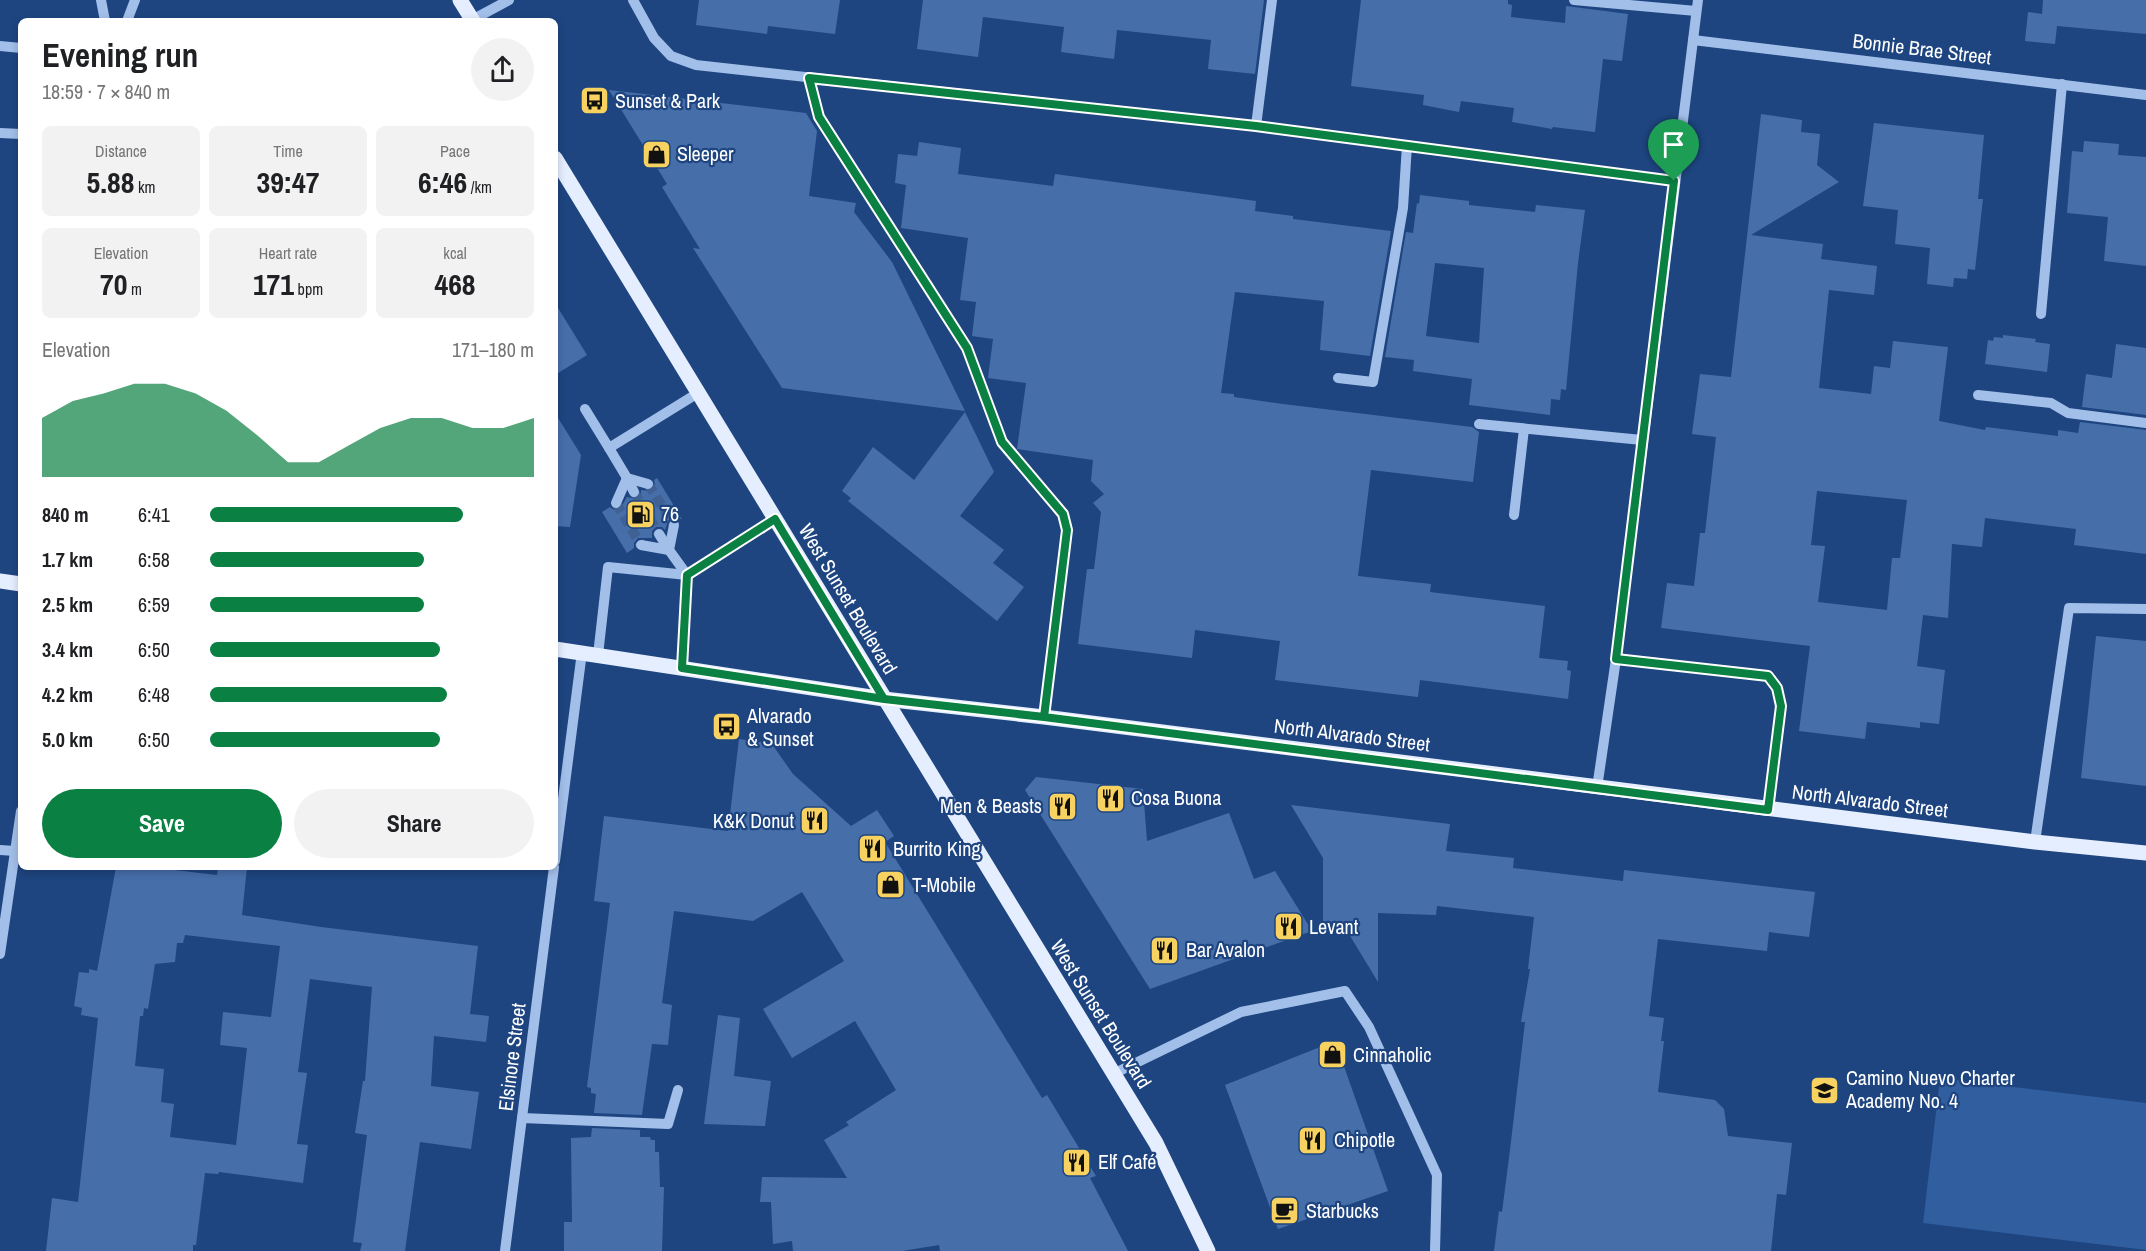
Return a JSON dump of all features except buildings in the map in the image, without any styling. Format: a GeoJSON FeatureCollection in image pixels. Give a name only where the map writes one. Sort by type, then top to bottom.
{"type":"FeatureCollection","features":[{"type":"Feature","properties":{"kind":"main road"},"geometry":{"type":"LineString","coordinates":[[460,0],[470,18]]}},
{"type":"Feature","properties":{"kind":"main road","name":"West Sunset Boulevard"},"geometry":{"type":"LineString","coordinates":[[558,163],[1156,1143],[1209,1251]]}},
{"type":"Feature","properties":{"kind":"main road"},"geometry":{"type":"LineString","coordinates":[[0,581],[18,584]]}},
{"type":"Feature","properties":{"kind":"main road","name":"North Alvarado Street"},"geometry":{"type":"LineString","coordinates":[[558,649],[884,699],[1044,717],[1768,810],[2146,853]]}},
{"type":"Feature","properties":{"kind":"street"},"geometry":{"type":"LineString","coordinates":[[101,0],[104,18]]}},
{"type":"Feature","properties":{"kind":"street"},"geometry":{"type":"LineString","coordinates":[[128,18],[135,0]]}},
{"type":"Feature","properties":{"kind":"street"},"geometry":{"type":"LineString","coordinates":[[477,18],[509,0]]}},
{"type":"Feature","properties":{"kind":"street"},"geometry":{"type":"LineString","coordinates":[[633,0],[654,38],[671,56],[696,65],[1256,126],[1674,181]]}},
{"type":"Feature","properties":{"kind":"street"},"geometry":{"type":"LineString","coordinates":[[1256,126],[1272,0]]}},
{"type":"Feature","properties":{"kind":"street"},"geometry":{"type":"LineString","coordinates":[[1574,0],[1697,5],[1598,788]]}},
{"type":"Feature","properties":{"kind":"street","name":"Bonnie Brae Street"},"geometry":{"type":"LineString","coordinates":[[1693,40],[2146,95]]}},
{"type":"Feature","properties":{"kind":"street"},"geometry":{"type":"LineString","coordinates":[[0,46],[18,48]]}},
{"type":"Feature","properties":{"kind":"street"},"geometry":{"type":"LineString","coordinates":[[809,78],[819,117],[967,348],[1002,442],[1063,514],[1067,530],[1044,717]]}},
{"type":"Feature","properties":{"kind":"street"},"geometry":{"type":"LineString","coordinates":[[2041,314],[2062,84]]}},
{"type":"Feature","properties":{"kind":"street"},"geometry":{"type":"LineString","coordinates":[[0,133],[18,134]]}},
{"type":"Feature","properties":{"kind":"street"},"geometry":{"type":"LineString","coordinates":[[1338,378],[1372,382],[1403,208],[1407,145]]}},
{"type":"Feature","properties":{"kind":"street"},"geometry":{"type":"LineString","coordinates":[[609,448],[698,393]]}},
{"type":"Feature","properties":{"kind":"street"},"geometry":{"type":"LineString","coordinates":[[1978,395],[2051,403],[2068,413],[2146,423]]}},
{"type":"Feature","properties":{"kind":"street"},"geometry":{"type":"LineString","coordinates":[[585,409],[634,492]]}},
{"type":"Feature","properties":{"kind":"street"},"geometry":{"type":"LineString","coordinates":[[1479,424],[1642,440]]}},
{"type":"Feature","properties":{"kind":"street"},"geometry":{"type":"LineString","coordinates":[[1514,515],[1524,429]]}},
{"type":"Feature","properties":{"kind":"street"},"geometry":{"type":"LineString","coordinates":[[627,478],[648,484]]}},
{"type":"Feature","properties":{"kind":"street"},"geometry":{"type":"LineString","coordinates":[[616,503],[627,478]]}},
{"type":"Feature","properties":{"kind":"street"},"geometry":{"type":"LineString","coordinates":[[598,655],[608,567],[687,575],[775,519]]}},
{"type":"Feature","properties":{"kind":"street"},"geometry":{"type":"LineString","coordinates":[[669,550],[674,525]]}},
{"type":"Feature","properties":{"kind":"street"},"geometry":{"type":"LineString","coordinates":[[659,534],[687,575],[682,668]]}},
{"type":"Feature","properties":{"kind":"street"},"geometry":{"type":"LineString","coordinates":[[641,545],[669,550]]}},
{"type":"Feature","properties":{"kind":"street"},"geometry":{"type":"LineString","coordinates":[[2035,842],[2068,608],[2146,609]]}},
{"type":"Feature","properties":{"kind":"street"},"geometry":{"type":"LineString","coordinates":[[558,838],[582,652]]}},
{"type":"Feature","properties":{"kind":"street"},"geometry":{"type":"LineString","coordinates":[[1616,659],[1768,676],[1777,688],[1781,706],[1768,810]]}},
{"type":"Feature","properties":{"kind":"street"},"geometry":{"type":"LineString","coordinates":[[0,954],[18,831]]}},
{"type":"Feature","properties":{"kind":"street"},"geometry":{"type":"LineString","coordinates":[[0,850],[15,851]]}},
{"type":"Feature","properties":{"kind":"street","name":"Elsinore Street"},"geometry":{"type":"LineString","coordinates":[[505,1251],[554,870]]}},
{"type":"Feature","properties":{"kind":"street"},"geometry":{"type":"LineString","coordinates":[[1113,1074],[1240,1012],[1345,991],[1369,1027],[1437,1175],[1435,1251]]}},
{"type":"Feature","properties":{"kind":"street"},"geometry":{"type":"LineString","coordinates":[[522,1118],[668,1124],[678,1090]]}},
{"type":"Feature","properties":{"kind":"shaded area"},"geometry":{"type":"Polygon","coordinates":[[[1940,1078],[2146,1103],[2146,1250],[1923,1223],[1940,1078]]]}},
{"type":"Feature","properties":{"kind":"tunnel"},"geometry":{"type":"LineString","coordinates":[[648,484],[674,525]]}},
{"type":"Feature","properties":{"kind":"tunnel"},"geometry":{"type":"LineString","coordinates":[[634,492],[659,534]]}},
{"type":"Feature","properties":{"kind":"tunnel"},"geometry":{"type":"LineString","coordinates":[[616,503],[641,545]]}},
{"type":"Feature","properties":{"kind":"place","name":"Sunset & Park"},"geometry":{"type":"Point","coordinates":[594,101]}},
{"type":"Feature","properties":{"kind":"place","name":"Sleeper"},"geometry":{"type":"Point","coordinates":[656,154]}},
{"type":"Feature","properties":{"kind":"place","name":"76"},"geometry":{"type":"Point","coordinates":[640,514]}},
{"type":"Feature","properties":{"kind":"place","name":"Alvarado & Sunset"},"geometry":{"type":"Point","coordinates":[726,727]}},
{"type":"Feature","properties":{"kind":"place","name":"Cosa Buona"},"geometry":{"type":"Point","coordinates":[1110,798]}},
{"type":"Feature","properties":{"kind":"place","name":"Men & Beasts"},"geometry":{"type":"Point","coordinates":[1063,806]}},
{"type":"Feature","properties":{"kind":"place","name":"K&K Donut"},"geometry":{"type":"Point","coordinates":[815,821]}},
{"type":"Feature","properties":{"kind":"place","name":"Burrito King"},"geometry":{"type":"Point","coordinates":[872,849]}},
{"type":"Feature","properties":{"kind":"place","name":"T-Mobile"},"geometry":{"type":"Point","coordinates":[891,885]}},
{"type":"Feature","properties":{"kind":"place","name":"Levant"},"geometry":{"type":"Point","coordinates":[1288,927]}},
{"type":"Feature","properties":{"kind":"place","name":"Bar Avalon"},"geometry":{"type":"Point","coordinates":[1165,950]}},
{"type":"Feature","properties":{"kind":"place","name":"Cinnaholic"},"geometry":{"type":"Point","coordinates":[1332,1055]}},
{"type":"Feature","properties":{"kind":"place","name":"Camino Nuevo Charter Academy No. 4"},"geometry":{"type":"Point","coordinates":[1825,1090]}},
{"type":"Feature","properties":{"kind":"place","name":"Chipotle"},"geometry":{"type":"Point","coordinates":[1313,1140]}},
{"type":"Feature","properties":{"kind":"place","name":"Elf Café"},"geometry":{"type":"Point","coordinates":[1077,1162]}},
{"type":"Feature","properties":{"kind":"place","name":"Starbucks"},"geometry":{"type":"Point","coordinates":[1285,1211]}},
{"type":"Feature","properties":{"kind":"route"},"geometry":{"type":"LineString","coordinates":[[1674,181],[1256,126],[809,78],[819,117],[967,348],[1002,442],[1063,514],[1067,530],[1044,717],[884,699],[682,668],[687,575],[775,519],[884,699],[970,709],[1044,717],[1768,810],[1781,706],[1777,688],[1768,676],[1616,659],[1674,181]]}}]}
